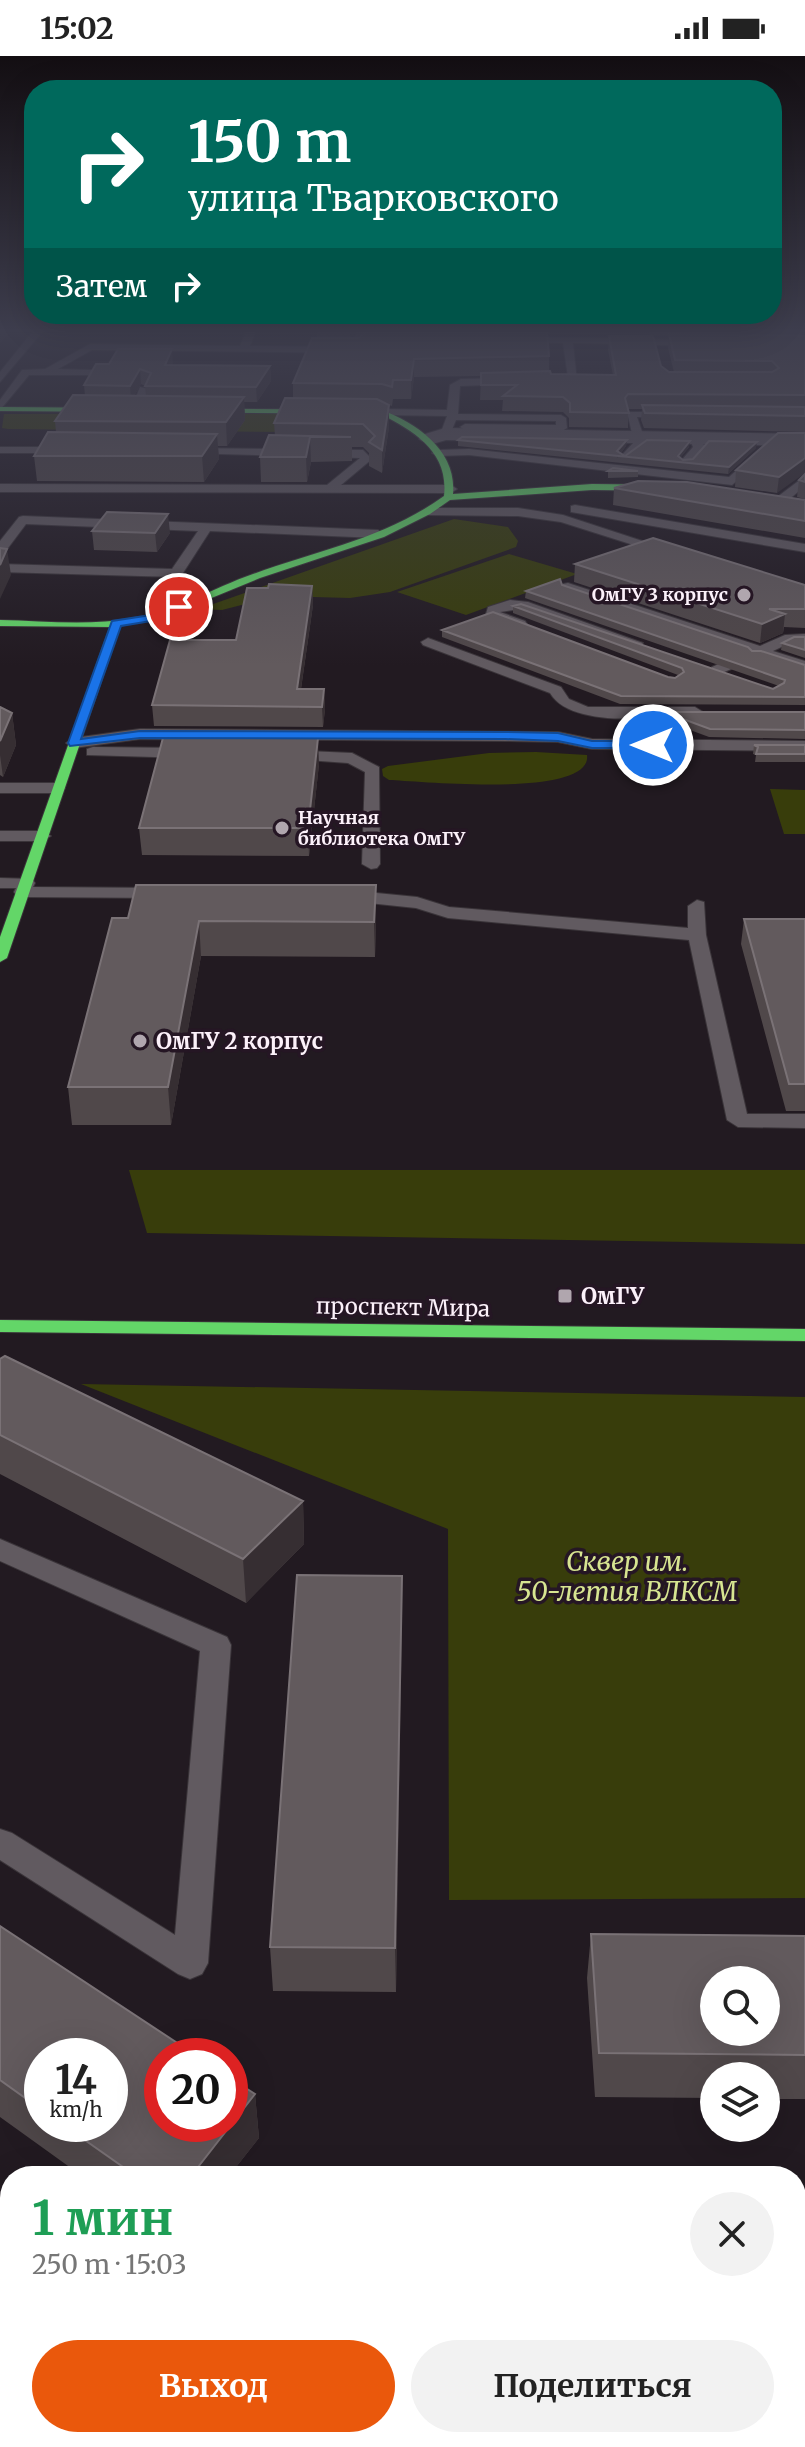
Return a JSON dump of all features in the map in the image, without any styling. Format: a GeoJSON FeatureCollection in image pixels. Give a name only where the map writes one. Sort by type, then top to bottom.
{"type":"FeatureCollection","features":[{"type":"Feature","properties":{"kind":"street"},"geometry":{"type":"LineString","coordinates":[[448,443],[450,493]]}},
{"type":"Feature","properties":{"kind":"street"},"geometry":{"type":"LineString","coordinates":[[0,623],[116,624],[153,618],[258,575],[378,534],[430,512],[450,493],[692,483],[761,501],[805,508]]}},
{"type":"Feature","properties":{"kind":"street"},"geometry":{"type":"LineString","coordinates":[[1,951],[116,624]]}},
{"type":"Feature","properties":{"kind":"street","name":"проспект Мира"},"geometry":{"type":"LineString","coordinates":[[0,1326],[805,1335]]}},
{"type":"Feature","properties":{"kind":"lane"},"geometry":{"type":"LineString","coordinates":[[460,443],[469,452],[692,483],[732,481],[768,447]]}},
{"type":"Feature","properties":{"kind":"lane"},"geometry":{"type":"LineString","coordinates":[[626,457],[640,443]]}},
{"type":"Feature","properties":{"kind":"lane"},"geometry":{"type":"LineString","coordinates":[[686,462],[699,447],[697,443]]}},
{"type":"Feature","properties":{"kind":"lane"},"geometry":{"type":"LineString","coordinates":[[0,450],[79,450]]}},
{"type":"Feature","properties":{"kind":"lane"},"geometry":{"type":"LineString","coordinates":[[174,451],[363,453],[366,459],[327,491]]}},
{"type":"Feature","properties":{"kind":"lane"},"geometry":{"type":"LineString","coordinates":[[761,501],[805,480]]}},
{"type":"Feature","properties":{"kind":"lane"},"geometry":{"type":"LineString","coordinates":[[0,488],[450,493]]}},
{"type":"Feature","properties":{"kind":"lane"},"geometry":{"type":"LineString","coordinates":[[481,493],[805,548]]}},
{"type":"Feature","properties":{"kind":"lane"},"geometry":{"type":"LineString","coordinates":[[430,512],[518,512],[563,519],[684,556]]}},
{"type":"Feature","properties":{"kind":"lane"},"geometry":{"type":"LineString","coordinates":[[0,549],[23,520],[378,534]]}},
{"type":"Feature","properties":{"kind":"lane"},"geometry":{"type":"LineString","coordinates":[[0,568],[176,573],[206,528]]}},
{"type":"Feature","properties":{"kind":"lane"},"geometry":{"type":"LineString","coordinates":[[568,587],[805,666]]}},
{"type":"Feature","properties":{"kind":"lane"},"geometry":{"type":"LineString","coordinates":[[538,631],[493,614],[493,610],[510,604],[523,605],[657,650]]}},
{"type":"Feature","properties":{"kind":"lane"},"geometry":{"type":"LineString","coordinates":[[745,680],[710,668],[790,638],[805,638]]}},
{"type":"Feature","properties":{"kind":"lane"},"geometry":{"type":"LineString","coordinates":[[428,642],[556,690],[563,702],[586,712],[711,712]]}},
{"type":"Feature","properties":{"kind":"lane"},"geometry":{"type":"LineString","coordinates":[[558,737],[586,712]]}},
{"type":"Feature","properties":{"kind":"lane"},"geometry":{"type":"LineString","coordinates":[[72,748],[140,734],[558,737],[592,744],[805,746]]}},
{"type":"Feature","properties":{"kind":"lane"},"geometry":{"type":"LineString","coordinates":[[72,748],[205,754]]}},
{"type":"Feature","properties":{"kind":"lane"},"geometry":{"type":"LineString","coordinates":[[267,755],[352,758],[373,770],[371,864]]}},
{"type":"Feature","properties":{"kind":"lane"},"geometry":{"type":"LineString","coordinates":[[0,788],[57,788]]}},
{"type":"Feature","properties":{"kind":"lane"},"geometry":{"type":"LineString","coordinates":[[0,836],[42,836]]}},
{"type":"Feature","properties":{"kind":"lane"},"geometry":{"type":"LineString","coordinates":[[0,883],[25,887],[190,893]]}},
{"type":"Feature","properties":{"kind":"lane"},"geometry":{"type":"LineString","coordinates":[[326,896],[417,903],[448,912],[697,935]]}},
{"type":"Feature","properties":{"kind":"lane"},"geometry":{"type":"LineString","coordinates":[[697,906],[697,935],[738,1120],[805,1121]]}},
{"type":"Feature","properties":{"kind":"lane"},"geometry":{"type":"LineString","coordinates":[[0,1549],[216,1645],[190,1963],[0,1843]]}},
{"type":"Feature","properties":{"kind":"green space"},"geometry":{"type":"Polygon","coordinates":[[[454,519],[508,527],[518,541],[516,547],[390,592],[350,598],[276,596],[222,610],[199,609],[454,519]]]}},
{"type":"Feature","properties":{"kind":"green space"},"geometry":{"type":"Polygon","coordinates":[[[509,554],[577,574],[466,615],[397,592],[509,554]]]}},
{"type":"Feature","properties":{"kind":"green space"},"geometry":{"type":"Polygon","coordinates":[[[489,753],[587,755],[581,769],[563,778],[535,783],[466,784],[389,780],[383,776],[382,769],[489,753]]]}},
{"type":"Feature","properties":{"kind":"green space"},"geometry":{"type":"Polygon","coordinates":[[[770,789],[805,790],[805,834],[784,834],[770,789]]]}},
{"type":"Feature","properties":{"kind":"green space"},"geometry":{"type":"Polygon","coordinates":[[[129,1170],[805,1170],[805,1244],[147,1233],[129,1170]]]}},
{"type":"Feature","properties":{"kind":"green space","name":"Сквер им. 50-летия ВЛКСМ"},"geometry":{"type":"Polygon","coordinates":[[[81,1384],[805,1397],[805,1898],[449,1900],[448,1529],[81,1384]]]}},
{"type":"Feature","properties":{"kind":"building"},"geometry":{"type":"Polygon","coordinates":[[[42,443],[211,443],[202,456],[34,456],[42,443]]]}},
{"type":"Feature","properties":{"kind":"building"},"geometry":{"type":"Polygon","coordinates":[[[266,443],[309,443],[306,457],[260,457],[266,443]]]}},
{"type":"Feature","properties":{"kind":"building"},"geometry":{"type":"Polygon","coordinates":[[[370,443],[383,443],[382,450],[370,443]]]}},
{"type":"Feature","properties":{"kind":"building"},"geometry":{"type":"Polygon","coordinates":[[[484,443],[625,443],[617,451],[625,456],[643,443],[689,443],[678,456],[683,460],[693,459],[708,443],[756,443],[729,467],[484,443]]]}},
{"type":"Feature","properties":{"kind":"building"},"geometry":{"type":"Polygon","coordinates":[[[767,443],[805,443],[805,458],[779,477],[736,470],[767,443]]]}},
{"type":"Feature","properties":{"kind":"building"},"geometry":{"type":"Polygon","coordinates":[[[613,468],[638,471],[608,471],[613,468]]]}},
{"type":"Feature","properties":{"kind":"building"},"geometry":{"type":"Polygon","coordinates":[[[638,481],[687,482],[805,500],[805,521],[614,488],[638,481]]]}},
{"type":"Feature","properties":{"kind":"building"},"geometry":{"type":"Polygon","coordinates":[[[107,512],[168,514],[155,533],[92,531],[107,512]]]}},
{"type":"Feature","properties":{"kind":"building"},"geometry":{"type":"Polygon","coordinates":[[[653,538],[805,585],[805,609],[769,609],[785,614],[762,624],[575,564],[653,538]]]}},
{"type":"Feature","properties":{"kind":"building"},"geometry":{"type":"Polygon","coordinates":[[[0,548],[7,549],[0,565],[0,548]]]}},
{"type":"Feature","properties":{"kind":"building"},"geometry":{"type":"Polygon","coordinates":[[[560,579],[562,585],[748,647],[752,651],[805,665],[805,697],[621,696],[442,630],[493,612],[668,677],[675,678],[684,672],[682,668],[513,606],[521,604],[773,689],[784,683],[785,680],[526,591],[560,579]]]}},
{"type":"Feature","properties":{"kind":"building"},"geometry":{"type":"Polygon","coordinates":[[[269,584],[312,586],[297,689],[324,689],[322,707],[152,705],[170,640],[236,640],[247,588],[268,588],[269,584]]]}},
{"type":"Feature","properties":{"kind":"building"},"geometry":{"type":"Polygon","coordinates":[[[794,637],[805,637],[805,650],[782,643],[794,637]]]}},
{"type":"Feature","properties":{"kind":"building"},"geometry":{"type":"Polygon","coordinates":[[[0,707],[12,713],[0,741],[0,707]]]}},
{"type":"Feature","properties":{"kind":"building"},"geometry":{"type":"Polygon","coordinates":[[[664,712],[805,712],[805,730],[710,729],[664,712]]]}},
{"type":"Feature","properties":{"kind":"building"},"geometry":{"type":"Polygon","coordinates":[[[164,734],[318,738],[308,828],[139,828],[164,734]]]}},
{"type":"Feature","properties":{"kind":"building"},"geometry":{"type":"Polygon","coordinates":[[[754,745],[805,745],[805,754],[756,754],[758,747],[754,745]]]}},
{"type":"Feature","properties":{"kind":"building"},"geometry":{"type":"Polygon","coordinates":[[[136,885],[376,885],[374,922],[199,921],[168,1087],[68,1087],[112,918],[128,918],[136,885]]]}},
{"type":"Feature","properties":{"kind":"building"},"geometry":{"type":"Polygon","coordinates":[[[744,919],[805,919],[805,1084],[789,1084],[744,919]]]}},
{"type":"Feature","properties":{"kind":"building"},"geometry":{"type":"Polygon","coordinates":[[[5,1356],[303,1501],[243,1559],[0,1435],[0,1359],[5,1356]]]}},
{"type":"Feature","properties":{"kind":"building"},"geometry":{"type":"Polygon","coordinates":[[[297,1575],[402,1576],[395,1948],[270,1947],[297,1575]]]}},
{"type":"Feature","properties":{"kind":"building"},"geometry":{"type":"Polygon","coordinates":[[[0,1926],[170,2038],[144,2038],[144,2142],[218,2142],[199,2166],[122,2166],[88,2142],[128,2142],[128,2038],[24,2038],[24,2097],[0,2080],[0,1926]]]}},
{"type":"Feature","properties":{"kind":"building"},"geometry":{"type":"Polygon","coordinates":[[[591,1934],[805,1936],[805,2055],[599,2053],[591,1934]]]}},
{"type":"Feature","properties":{"kind":"building"},"geometry":{"type":"Polygon","coordinates":[[[248,2090],[255,2094],[248,2103],[248,2090]]]}},
{"type":"Feature","properties":{"kind":"traffic: fast"},"geometry":{"type":"LineString","coordinates":[[430,443],[447,468],[450,481],[448,497]]}},
{"type":"Feature","properties":{"kind":"traffic: fast"},"geometry":{"type":"LineString","coordinates":[[0,623],[102,625],[151,617],[256,576],[381,535],[427,512],[448,497],[592,487],[676,488]]}},
{"type":"Feature","properties":{"kind":"traffic: fast"},"geometry":{"type":"LineString","coordinates":[[0,958],[116,624]]}},
{"type":"Feature","properties":{"kind":"traffic: fast"},"geometry":{"type":"LineString","coordinates":[[0,1326],[805,1335]]}},
{"type":"Feature","properties":{"kind":"place","name":"ОмГУ 3 корпус"},"geometry":{"type":"Point","coordinates":[744,595]}},
{"type":"Feature","properties":{"kind":"place","name":"Научная библиотека ОмГУ"},"geometry":{"type":"Point","coordinates":[282,828]}},
{"type":"Feature","properties":{"kind":"place","name":"ОмГУ 2 корпус"},"geometry":{"type":"Point","coordinates":[140,1041]}},
{"type":"Feature","properties":{"kind":"place","name":"ОмГУ"},"geometry":{"type":"Point","coordinates":[565,1296]}},
{"type":"Feature","properties":{"kind":"route"},"geometry":{"type":"LineString","coordinates":[[179,607],[153,618],[116,624],[74,743],[140,734],[558,737],[592,744],[653,745]]}}]}
